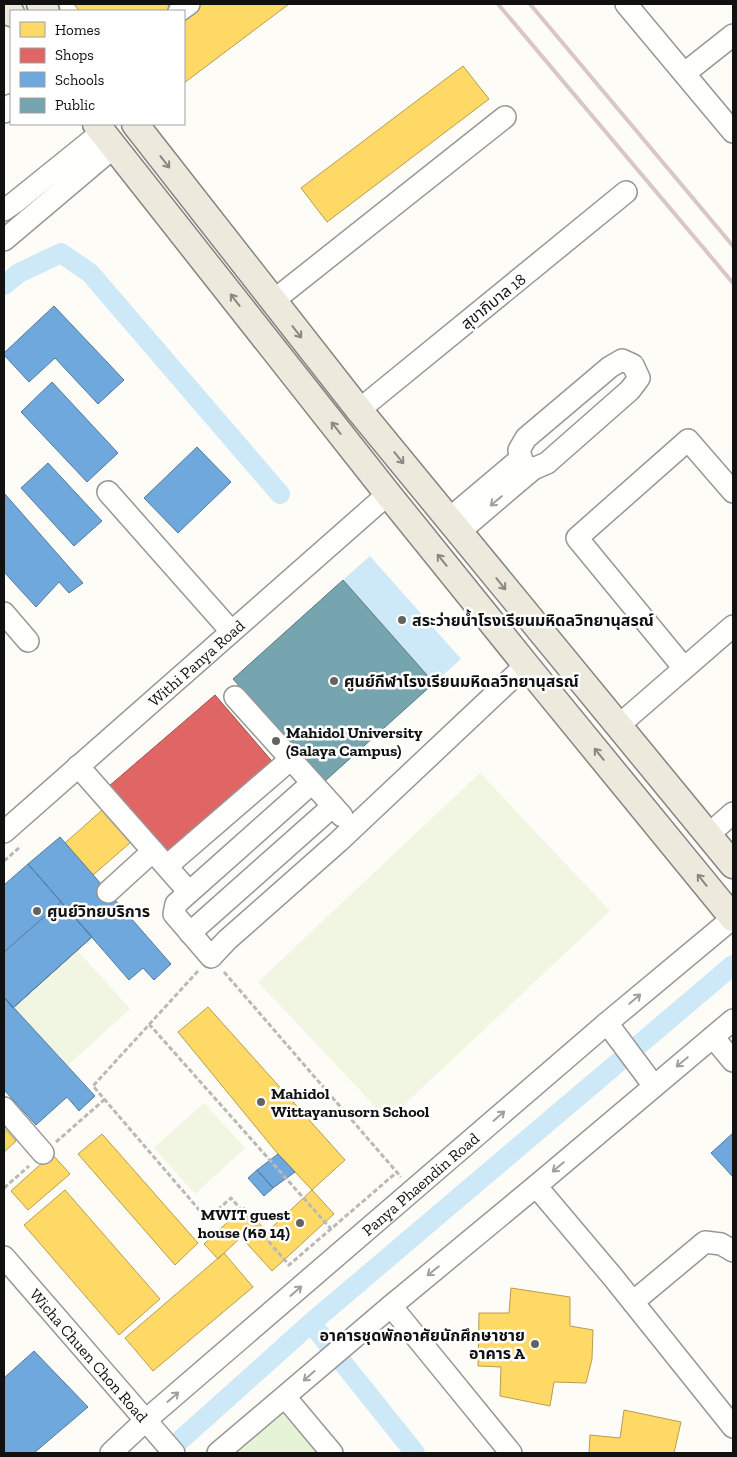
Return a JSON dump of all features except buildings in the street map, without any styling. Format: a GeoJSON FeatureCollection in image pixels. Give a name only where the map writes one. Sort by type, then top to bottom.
{"type":"FeatureCollection","features":[{"type":"Feature","properties":{"kind":"main road"},"geometry":{"type":"LineString","coordinates":[[136,125],[359,410],[733,865]]}},
{"type":"Feature","properties":{"kind":"main road"},"geometry":{"type":"LineString","coordinates":[[104,134],[388,494],[733,918]]}},
{"type":"Feature","properties":{"kind":"street"},"geometry":{"type":"LineString","coordinates":[[626,4],[733,132]]}},
{"type":"Feature","properties":{"kind":"street"},"geometry":{"type":"LineString","coordinates":[[685,73],[733,35]]}},
{"type":"Feature","properties":{"kind":"street"},"geometry":{"type":"LineString","coordinates":[[273,301],[505,117]]}},
{"type":"Feature","properties":{"kind":"street"},"geometry":{"type":"LineString","coordinates":[[4,210],[104,134]]}},
{"type":"Feature","properties":{"kind":"street"},"geometry":{"type":"LineString","coordinates":[[4,240],[104,134]]}},
{"type":"Feature","properties":{"kind":"street","name":"สุขาภิบาล 18"},"geometry":{"type":"LineString","coordinates":[[359,410],[626,192]]}},
{"type":"Feature","properties":{"kind":"street"},"geometry":{"type":"LineString","coordinates":[[454,526],[527,464],[547,463],[630,390],[639,378],[633,365],[622,360],[610,367],[526,438],[519,450],[527,464]]}},
{"type":"Feature","properties":{"kind":"street"},"geometry":{"type":"LineString","coordinates":[[684,668],[577,538],[688,440],[733,492]]}},
{"type":"Feature","properties":{"kind":"street"},"geometry":{"type":"LineString","coordinates":[[108,492],[231,631]]}},
{"type":"Feature","properties":{"kind":"street","name":"Withi Panya Road"},"geometry":{"type":"LineString","coordinates":[[4,832],[388,494]]}},
{"type":"Feature","properties":{"kind":"street"},"geometry":{"type":"LineString","coordinates":[[4,613],[28,641]]}},
{"type":"Feature","properties":{"kind":"street"},"geometry":{"type":"LineString","coordinates":[[618,726],[733,626]]}},
{"type":"Feature","properties":{"kind":"street"},"geometry":{"type":"LineString","coordinates":[[312,783],[176,904],[173,910],[174,914],[211,957],[227,940],[353,827],[526,665]]}},
{"type":"Feature","properties":{"kind":"street"},"geometry":{"type":"LineString","coordinates":[[235,697],[353,827]]}},
{"type":"Feature","properties":{"kind":"street"},"geometry":{"type":"LineString","coordinates":[[108,892],[160,859],[291,759]]}},
{"type":"Feature","properties":{"kind":"street"},"geometry":{"type":"LineString","coordinates":[[78,766],[189,892]]}},
{"type":"Feature","properties":{"kind":"street"},"geometry":{"type":"LineString","coordinates":[[190,933],[333,806]]}},
{"type":"Feature","properties":{"kind":"street"},"geometry":{"type":"LineString","coordinates":[[708,835],[733,812]]}},
{"type":"Feature","properties":{"kind":"street","name":"Panya Phaendin Road"},"geometry":{"type":"LineString","coordinates":[[111,1453],[146,1420],[607,1023],[733,918]]}},
{"type":"Feature","properties":{"kind":"street"},"geometry":{"type":"LineString","coordinates":[[218,1453],[390,1306],[733,1020]]}},
{"type":"Feature","properties":{"kind":"street"},"geometry":{"type":"LineString","coordinates":[[607,1023],[654,1086]]}},
{"type":"Feature","properties":{"kind":"street"},"geometry":{"type":"LineString","coordinates":[[713,1037],[733,1061]]}},
{"type":"Feature","properties":{"kind":"street"},"geometry":{"type":"LineString","coordinates":[[4,1108],[43,1153]]}},
{"type":"Feature","properties":{"kind":"street"},"geometry":{"type":"LineString","coordinates":[[536,1186],[633,1302],[733,1427]]}},
{"type":"Feature","properties":{"kind":"street"},"geometry":{"type":"LineString","coordinates":[[633,1302],[706,1242],[721,1244],[733,1251]]}},
{"type":"Feature","properties":{"kind":"street","name":"Wicha Chuen Chon Road"},"geometry":{"type":"LineString","coordinates":[[4,1257],[174,1453]]}},
{"type":"Feature","properties":{"kind":"street"},"geometry":{"type":"LineString","coordinates":[[390,1306],[511,1453]]}},
{"type":"Feature","properties":{"kind":"street"},"geometry":{"type":"LineString","coordinates":[[285,1397],[332,1453]]}},
{"type":"Feature","properties":{"kind":"path"},"geometry":{"type":"LineString","coordinates":[[397,1172],[289,1264],[231,1198],[207,1219],[93,1086],[211,957],[413,1190]]}},
{"type":"Feature","properties":{"kind":"path"},"geometry":{"type":"LineString","coordinates":[[150,1024],[331,1229]]}},
{"type":"Feature","properties":{"kind":"green space"},"geometry":{"type":"Polygon","coordinates":[[[480,773],[610,911],[388,1120],[258,982],[480,773]]]}},
{"type":"Feature","properties":{"kind":"green space"},"geometry":{"type":"Polygon","coordinates":[[[77,950],[130,1009],[67,1066],[14,1007],[77,950]]]}},
{"type":"Feature","properties":{"kind":"green space"},"geometry":{"type":"Polygon","coordinates":[[[204,1103],[245,1148],[195,1194],[154,1148],[204,1103]]]}},
{"type":"Feature","properties":{"kind":"green space"},"geometry":{"type":"Polygon","coordinates":[[[280,1411],[319,1453],[235,1453],[280,1411]]]}},
{"type":"Feature","properties":{"kind":"water","name":"สระว่ายน้ำโรงเรียนมหิดลวิทยานุสรณ์"},"geometry":{"type":"Polygon","coordinates":[[[370,556],[461,659],[434,683],[343,580],[370,556]]]}},
{"type":"Feature","properties":{"kind":"waterway"},"geometry":{"type":"LineString","coordinates":[[4,285],[19,273],[61,253],[90,273],[280,494]]}},
{"type":"Feature","properties":{"kind":"waterway"},"geometry":{"type":"LineString","coordinates":[[166,1453],[311,1323],[733,965]]}},
{"type":"Feature","properties":{"kind":"waterway"},"geometry":{"type":"LineString","coordinates":[[311,1323],[415,1453]]}},
{"type":"Feature","properties":{"kind":"railway"},"geometry":{"type":"LineString","coordinates":[[498,4],[733,283]]}},
{"type":"Feature","properties":{"kind":"railway"},"geometry":{"type":"LineString","coordinates":[[530,4],[733,246]]}},
{"type":"Feature","properties":{"kind":"place","name":"สระว่ายน้ำโรงเรียนมหิดลวิทยานุสรณ์"},"geometry":{"type":"Point","coordinates":[402,620]}},
{"type":"Feature","properties":{"kind":"place","name":"ศูนย์กีฬาโรงเรียนมหิดลวิทยานุสรณ์"},"geometry":{"type":"Point","coordinates":[334,681]}},
{"type":"Feature","properties":{"kind":"place","name":"Mahidol University (Salaya Campus)"},"geometry":{"type":"Point","coordinates":[276,741]}},
{"type":"Feature","properties":{"kind":"place","name":"ศูนย์วิทยบริการ"},"geometry":{"type":"Point","coordinates":[37,911]}},
{"type":"Feature","properties":{"kind":"place","name":"Mahidol Wittayanusorn School"},"geometry":{"type":"Point","coordinates":[261,1102]}},
{"type":"Feature","properties":{"kind":"place","name":"MWIT guest house (หอ 14)"},"geometry":{"type":"Point","coordinates":[300,1223]}},
{"type":"Feature","properties":{"kind":"place","name":"อาคารชุดพักอาศัยนักศึกษาชาย อาคาร A"},"geometry":{"type":"Point","coordinates":[535,1344]}}]}
